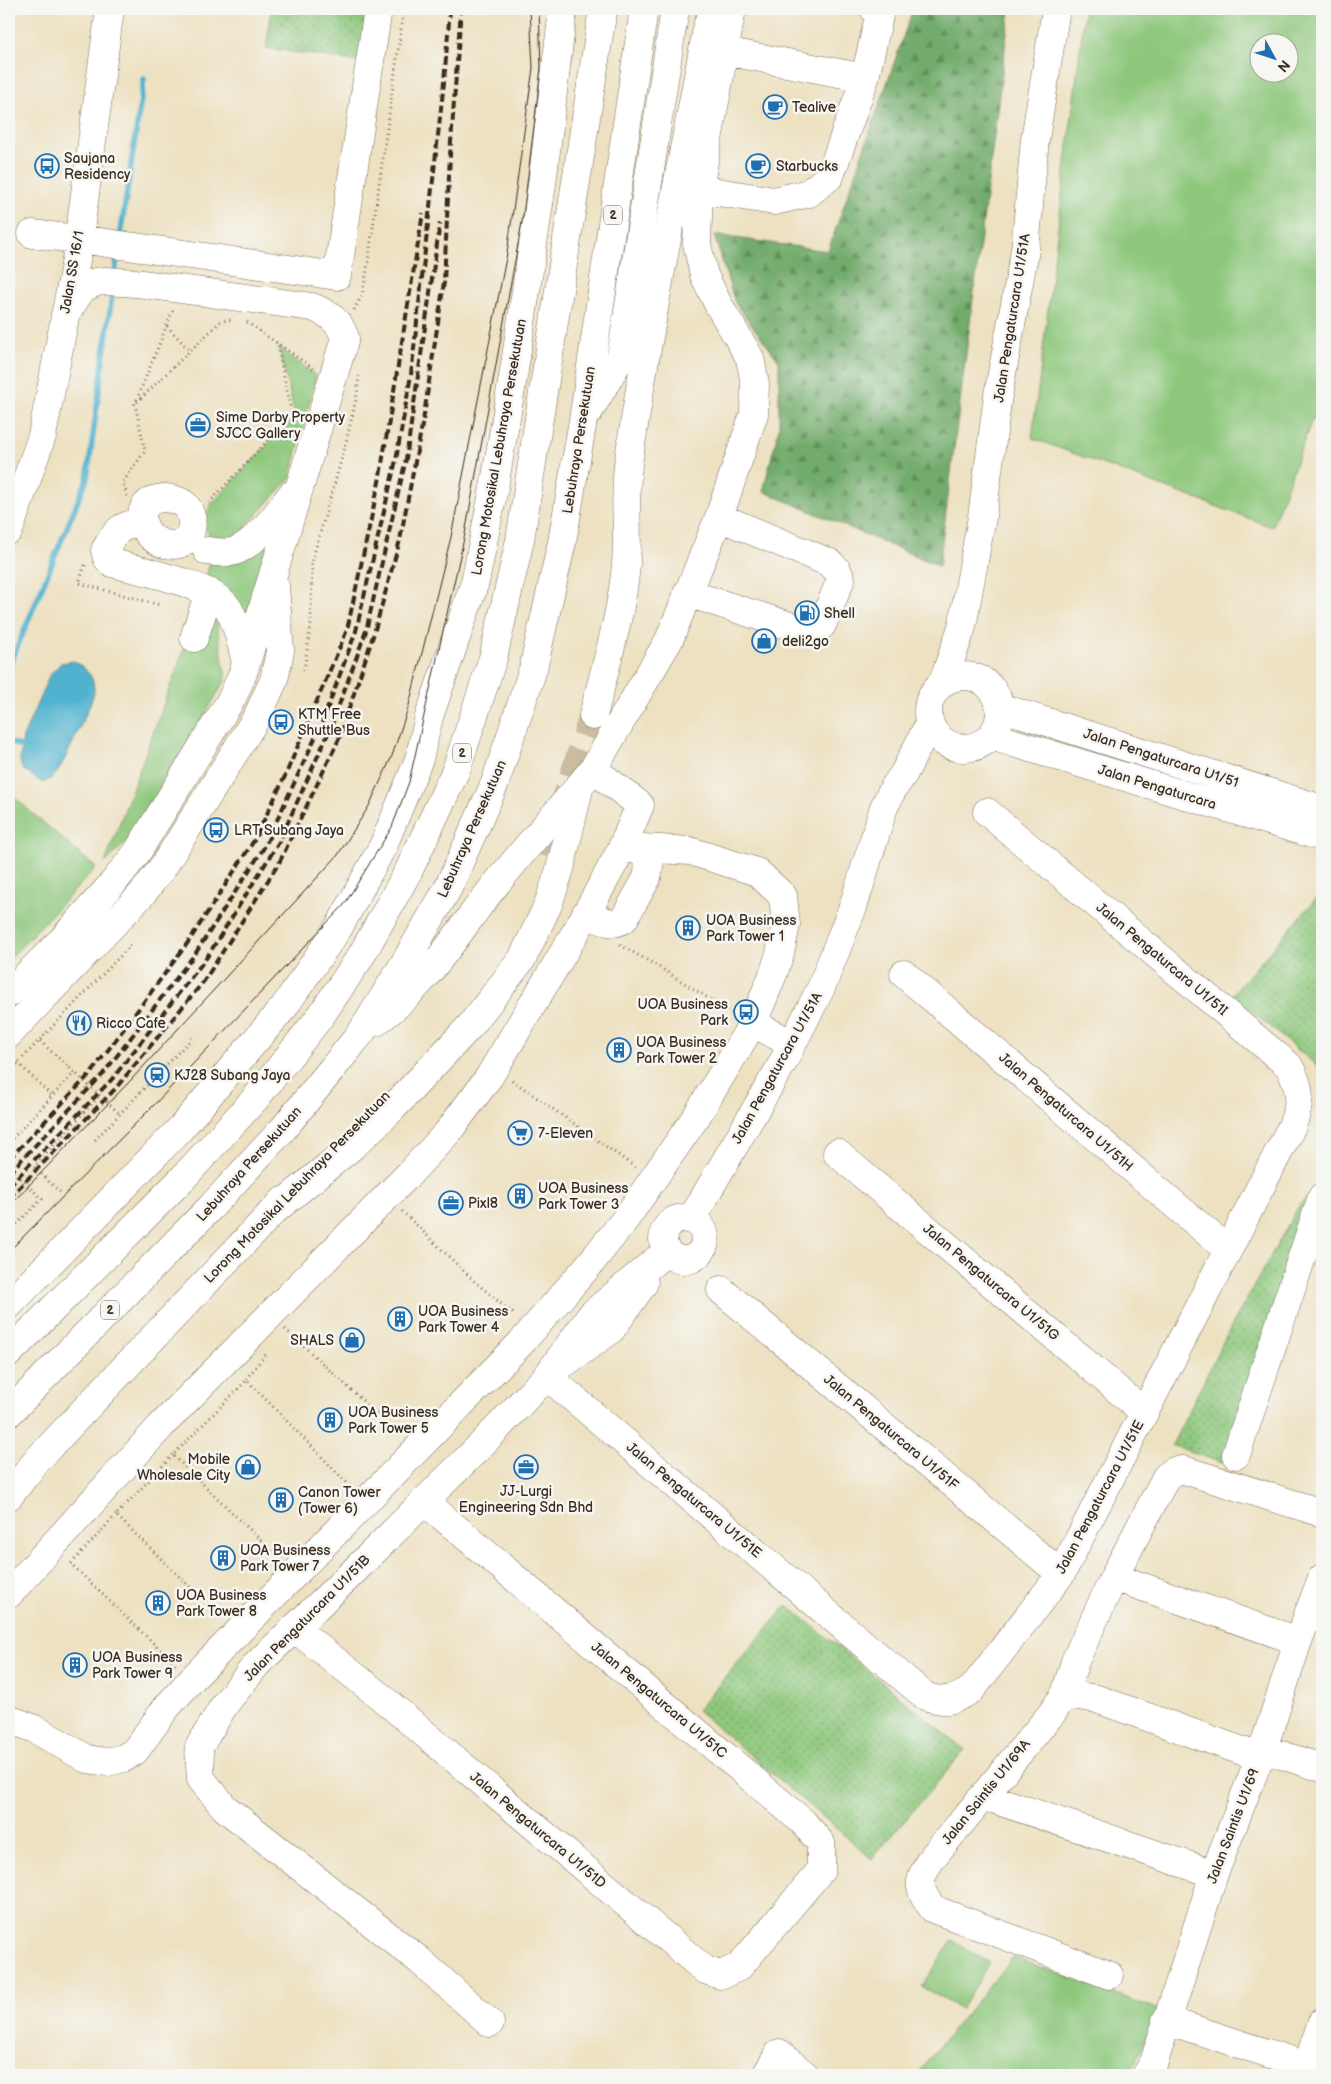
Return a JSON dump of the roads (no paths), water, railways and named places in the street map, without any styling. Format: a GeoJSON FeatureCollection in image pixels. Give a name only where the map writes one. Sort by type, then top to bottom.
{"type":"FeatureCollection","features":[{"type":"Feature","properties":{"kind":"main road","name":"Jalan SS 16/1"},"geometry":{"type":"LineString","coordinates":[[9,530],[42,436],[79,239],[110,9]]}},
{"type":"Feature","properties":{"kind":"main road"},"geometry":{"type":"LineString","coordinates":[[32,234],[337,276],[378,9]]}},
{"type":"Feature","properties":{"kind":"main road","name":"Lorong Motosikal Lebuhraya Persekutuan"},"geometry":{"type":"LineString","coordinates":[[9,1305],[181,1128],[284,1007],[339,927],[383,846],[419,760],[429,717],[476,582],[494,488],[533,242],[563,9]]}},
{"type":"Feature","properties":{"kind":"main road","name":"2"},"geometry":{"type":"LineString","coordinates":[[9,1353],[183,1178],[254,1098],[320,1017],[360,956],[408,872],[456,770],[493,658],[520,540],[603,9]]}},
{"type":"Feature","properties":{"kind":"main road","name":"Lebuhraya Persekutuan"},"geometry":{"type":"LineString","coordinates":[[9,1413],[217,1200],[283,1129],[361,1033],[448,888],[495,783],[533,669],[562,542],[583,420],[644,9]]}},
{"type":"Feature","properties":{"kind":"main road"},"geometry":{"type":"LineString","coordinates":[[583,420],[621,357],[675,9]]}},
{"type":"Feature","properties":{"kind":"main road"},"geometry":{"type":"LineString","coordinates":[[699,189],[774,201],[810,194],[830,176],[865,78],[879,16],[874,9]]}},
{"type":"Feature","properties":{"kind":"main road","name":"Jalan Pengaturcara U1/51A"},"geometry":{"type":"LineString","coordinates":[[943,682],[962,626],[982,517],[998,395],[1025,250],[1036,139],[1056,9]]}},
{"type":"Feature","properties":{"kind":"main road"},"geometry":{"type":"LineString","coordinates":[[361,1033],[395,1008],[415,989],[492,889],[586,777],[662,653],[719,517],[754,414],[755,384],[750,358],[718,304],[704,275],[698,244],[699,189],[724,51],[724,15]]}},
{"type":"Feature","properties":{"kind":"main road"},"geometry":{"type":"LineString","coordinates":[[593,716],[615,623],[626,566],[628,522],[626,475],[637,404],[724,15]]}},
{"type":"Feature","properties":{"kind":"main road"},"geometry":{"type":"LineString","coordinates":[[724,51],[865,78]]}},
{"type":"Feature","properties":{"kind":"main road"},"geometry":{"type":"LineString","coordinates":[[9,993],[62,940],[136,854],[232,698],[246,662],[298,486],[345,338],[339,324],[325,312],[312,307],[243,308],[136,283],[96,282],[82,289],[65,315]]}},
{"type":"Feature","properties":{"kind":"main road"},"geometry":{"type":"LineString","coordinates":[[194,638],[202,589],[196,545],[191,529],[189,510],[180,502],[166,498],[155,500],[144,509],[142,523],[147,532],[162,542],[196,545],[234,551],[243,547],[276,516],[298,486]]}},
{"type":"Feature","properties":{"kind":"main road"},"geometry":{"type":"LineString","coordinates":[[687,593],[803,630],[813,629],[822,625],[826,616],[841,579],[837,570],[830,563],[719,517]]}},
{"type":"Feature","properties":{"kind":"main road"},"geometry":{"type":"LineString","coordinates":[[142,523],[126,525],[116,531],[105,550],[107,558],[112,563],[202,589],[216,596],[228,608],[234,620],[246,662]]}},
{"type":"Feature","properties":{"kind":"main road"},"geometry":{"type":"LineString","coordinates":[[9,1034],[148,886],[163,867],[257,717],[274,680],[280,651],[274,572]]}},
{"type":"Feature","properties":{"kind":"main road"},"geometry":{"type":"LineString","coordinates":[[904,773],[956,748],[975,746],[991,736],[1000,717],[1000,707],[994,692],[982,680],[962,626]]}},
{"type":"Feature","properties":{"kind":"main road"},"geometry":{"type":"LineString","coordinates":[[956,748],[940,739],[929,724],[928,715],[931,696],[943,682],[960,676],[971,676],[982,680]]}},
{"type":"Feature","properties":{"kind":"main road","name":"Jalan Pengaturcara U1/51"},"geometry":{"type":"LineString","coordinates":[[1000,707],[1322,809]]}},
{"type":"Feature","properties":{"kind":"main road","name":"Jalan Pengaturcara U1/51A"},"geometry":{"type":"LineString","coordinates":[[667,1251],[664,1239],[668,1227],[678,1219],[691,1220],[792,1044],[821,988],[853,907],[884,807],[929,724]]}},
{"type":"Feature","properties":{"kind":"main road","name":"Jalan Pengaturcara"},"geometry":{"type":"LineString","coordinates":[[991,736],[1322,837]]}},
{"type":"Feature","properties":{"kind":"main road"},"geometry":{"type":"LineString","coordinates":[[9,1593],[161,1426],[358,1227],[448,1132],[489,1077],[586,913],[632,849],[640,805],[586,777]]}},
{"type":"Feature","properties":{"kind":"main road"},"geometry":{"type":"LineString","coordinates":[[270,1214],[354,1146],[393,1108],[471,1025],[522,959],[548,905],[586,777]]}},
{"type":"Feature","properties":{"kind":"main road","name":"Jalan Pengaturcara U1/51I"},"geometry":{"type":"LineString","coordinates":[[987,812],[1289,1066],[1296,1078],[1299,1093],[1299,1107],[1292,1126]]}},
{"type":"Feature","properties":{"kind":"main road"},"geometry":{"type":"LineString","coordinates":[[586,913],[611,923],[617,923],[624,919],[647,878],[649,867],[632,849]]}},
{"type":"Feature","properties":{"kind":"main road"},"geometry":{"type":"LineString","coordinates":[[9,1719],[35,1728],[87,1759],[107,1762],[124,1758],[135,1751],[166,1708],[191,1680],[532,1330],[624,1221],[696,1117],[741,1022],[774,972],[786,925],[783,896],[757,872],[690,851],[632,849]]}},
{"type":"Feature","properties":{"kind":"main road","name":"Lorong Motosikal Lebuhraya Persekutuan"},"geometry":{"type":"LineString","coordinates":[[9,1496],[38,1459],[270,1214],[387,1094],[433,1050],[488,990],[511,958],[530,921],[541,892],[547,857]]}},
{"type":"Feature","properties":{"kind":"main road","name":"Jalan Pengaturcara U1/51H"},"geometry":{"type":"LineString","coordinates":[[904,974],[1228,1250]]}},
{"type":"Feature","properties":{"kind":"main road"},"geometry":{"type":"LineString","coordinates":[[741,1022],[792,1044]]}},
{"type":"Feature","properties":{"kind":"main road","name":"Jalan Pengaturcara U1/51E"},"geometry":{"type":"LineString","coordinates":[[547,1376],[926,1696],[939,1701],[959,1698],[972,1689],[1060,1574],[1292,1126]]}},
{"type":"Feature","properties":{"kind":"main road","name":"Jalan Pengaturcara U1/51G"},"geometry":{"type":"LineString","coordinates":[[837,1153],[1144,1412]]}},
{"type":"Feature","properties":{"kind":"main road"},"geometry":{"type":"LineString","coordinates":[[1236,1455],[1322,1197]]}},
{"type":"Feature","properties":{"kind":"main road","name":"Jalan Pengaturcara U1/51B"},"geometry":{"type":"LineString","coordinates":[[490,2023],[419,1960],[225,1808],[201,1779],[199,1747],[225,1704],[257,1664],[481,1445],[547,1376],[592,1314],[667,1251]]}},
{"type":"Feature","properties":{"kind":"main road","name":"Jalan Pengaturcara U1/51F"},"geometry":{"type":"LineString","coordinates":[[721,1290],[1060,1574]]}},
{"type":"Feature","properties":{"kind":"main road","name":"Jalan Saintis U1/69A"},"geometry":{"type":"LineString","coordinates":[[1109,1975],[933,1909],[920,1891],[922,1875],[931,1859],[1052,1713],[1065,1694],[1075,1661],[1114,1577],[1166,1477],[1174,1471],[1184,1470],[1322,1513]]}},
{"type":"Feature","properties":{"kind":"main road","name":"Jalan Pengaturcara U1/51C"},"geometry":{"type":"LineString","coordinates":[[424,1501],[803,1822],[821,1843],[821,1870],[779,1920]]}},
{"type":"Feature","properties":{"kind":"main road"},"geometry":{"type":"LineString","coordinates":[[1114,1577],[1298,1641]]}},
{"type":"Feature","properties":{"kind":"main road","name":"Jalan Saintis U1/69"},"geometry":{"type":"LineString","coordinates":[[1146,2075],[1154,2062],[1214,1874],[1261,1753],[1298,1641],[1322,1578]]}},
{"type":"Feature","properties":{"kind":"main road","name":"Jalan Pengaturcara U1/51D"},"geometry":{"type":"LineString","coordinates":[[294,1628],[388,1704],[705,1970],[720,1975],[739,1967],[779,1920]]}},
{"type":"Feature","properties":{"kind":"main road"},"geometry":{"type":"LineString","coordinates":[[1065,1694],[1097,1699],[1261,1753],[1322,1768]]}},
{"type":"Feature","properties":{"kind":"main road"},"geometry":{"type":"LineString","coordinates":[[984,1796],[1214,1874]]}},
{"type":"Feature","properties":{"kind":"main road"},"geometry":{"type":"LineString","coordinates":[[1166,2020],[1315,2068],[1322,2022]]}},
{"type":"Feature","properties":{"kind":"main road"},"geometry":{"type":"LineString","coordinates":[[772,2064],[805,2075]]}},
{"type":"Feature","properties":{"kind":"water"},"geometry":{"type":"Polygon","coordinates":[[[74,661],[91,677],[94,692],[84,719],[61,766],[53,777],[43,783],[22,769],[20,760],[23,737],[49,676],[61,663],[74,661]]]}},
{"type":"Feature","properties":{"kind":"waterway"},"geometry":{"type":"LineString","coordinates":[[120,237],[144,79]]}},
{"type":"Feature","properties":{"kind":"waterway"},"geometry":{"type":"LineString","coordinates":[[115,274],[118,251]]}},
{"type":"Feature","properties":{"kind":"waterway"},"geometry":{"type":"LineString","coordinates":[[9,667],[87,479],[113,288]]}},
{"type":"Feature","properties":{"kind":"waterway"},"geometry":{"type":"LineString","coordinates":[[9,742],[23,747]]}},
{"type":"Feature","properties":{"kind":"tunnel"},"geometry":{"type":"LineString","coordinates":[[547,857],[593,716]]}},
{"type":"Feature","properties":{"kind":"tram line"},"geometry":{"type":"LineString","coordinates":[[9,1206],[131,1080],[338,855],[369,806],[392,756],[409,705],[451,537],[507,253],[533,68],[530,9]]}},
{"type":"Feature","properties":{"kind":"tram line"},"geometry":{"type":"LineString","coordinates":[[9,1251],[152,1107],[344,905],[392,827],[409,782],[465,534],[523,217],[541,68],[539,9]]}},
{"type":"Feature","properties":{"kind":"railway"},"geometry":{"type":"LineString","coordinates":[[9,1173],[103,1074],[195,954],[265,846],[322,723],[356,631],[396,460],[411,375],[444,82],[450,9]]}},
{"type":"Feature","properties":{"kind":"railway"},"geometry":{"type":"LineString","coordinates":[[9,1198],[115,1089],[204,981],[279,863],[339,739],[374,633],[400,540],[424,415],[444,282],[450,155],[461,9]]}},
{"type":"Feature","properties":{"kind":"railway"},"geometry":{"type":"LineString","coordinates":[[9,1159],[91,1073],[189,941],[255,839],[286,774],[347,630],[379,482],[423,213]]}},
{"type":"Feature","properties":{"kind":"railway"},"geometry":{"type":"LineString","coordinates":[[9,1186],[113,1078],[207,957],[279,842],[331,727],[366,631],[406,459],[440,223]]}},
{"type":"Feature","properties":{"kind":"place","name":"Tealive"},"geometry":{"type":"Point","coordinates":[775,107]}},
{"type":"Feature","properties":{"kind":"place","name":"Saujana Residency"},"geometry":{"type":"Point","coordinates":[47,166]}},
{"type":"Feature","properties":{"kind":"place","name":"Starbucks"},"geometry":{"type":"Point","coordinates":[758,166]}},
{"type":"Feature","properties":{"kind":"place","name":"Sime Darby Property SJCC Gallery"},"geometry":{"type":"Point","coordinates":[198,425]}},
{"type":"Feature","properties":{"kind":"place","name":"Shell"},"geometry":{"type":"Point","coordinates":[807,613]}},
{"type":"Feature","properties":{"kind":"place","name":"deli2go"},"geometry":{"type":"Point","coordinates":[764,641]}},
{"type":"Feature","properties":{"kind":"place","name":"KTM Free Shuttle Bus"},"geometry":{"type":"Point","coordinates":[281,722]}},
{"type":"Feature","properties":{"kind":"place","name":"LRT Subang Jaya"},"geometry":{"type":"Point","coordinates":[216,830]}},
{"type":"Feature","properties":{"kind":"place","name":"UOA Business Park Tower 1"},"geometry":{"type":"Point","coordinates":[688,928]}},
{"type":"Feature","properties":{"kind":"place","name":"UOA Business Park"},"geometry":{"type":"Point","coordinates":[746,1012]}},
{"type":"Feature","properties":{"kind":"place","name":"Ricco Cafe"},"geometry":{"type":"Point","coordinates":[79,1023]}},
{"type":"Feature","properties":{"kind":"place","name":"UOA Business Park Tower 2"},"geometry":{"type":"Point","coordinates":[619,1050]}},
{"type":"Feature","properties":{"kind":"place","name":"KJ28 Subang Jaya"},"geometry":{"type":"Point","coordinates":[157,1075]}},
{"type":"Feature","properties":{"kind":"place","name":"7-Eleven"},"geometry":{"type":"Point","coordinates":[520,1133]}},
{"type":"Feature","properties":{"kind":"place","name":"UOA Business Park Tower 3"},"geometry":{"type":"Point","coordinates":[520,1196]}},
{"type":"Feature","properties":{"kind":"place","name":"Pixl8"},"geometry":{"type":"Point","coordinates":[451,1203]}},
{"type":"Feature","properties":{"kind":"place","name":"UOA Business Park Tower 4"},"geometry":{"type":"Point","coordinates":[400,1319]}},
{"type":"Feature","properties":{"kind":"place","name":"SHALS"},"geometry":{"type":"Point","coordinates":[352,1340]}},
{"type":"Feature","properties":{"kind":"place","name":"UOA Business Park Tower 5"},"geometry":{"type":"Point","coordinates":[330,1420]}},
{"type":"Feature","properties":{"kind":"place","name":"Mobile Wholesale City"},"geometry":{"type":"Point","coordinates":[248,1467]}},
{"type":"Feature","properties":{"kind":"place","name":"JJ-Lurgi Engineering Sdn Bhd"},"geometry":{"type":"Point","coordinates":[526,1467]}},
{"type":"Feature","properties":{"kind":"place","name":"Canon Tower (Tower 6)"},"geometry":{"type":"Point","coordinates":[281,1500]}},
{"type":"Feature","properties":{"kind":"place","name":"UOA Business Park Tower 7"},"geometry":{"type":"Point","coordinates":[223,1558]}},
{"type":"Feature","properties":{"kind":"place","name":"UOA Business Park Tower 8"},"geometry":{"type":"Point","coordinates":[158,1603]}},
{"type":"Feature","properties":{"kind":"place","name":"UOA Business Park Tower 9"},"geometry":{"type":"Point","coordinates":[75,1665]}}]}
